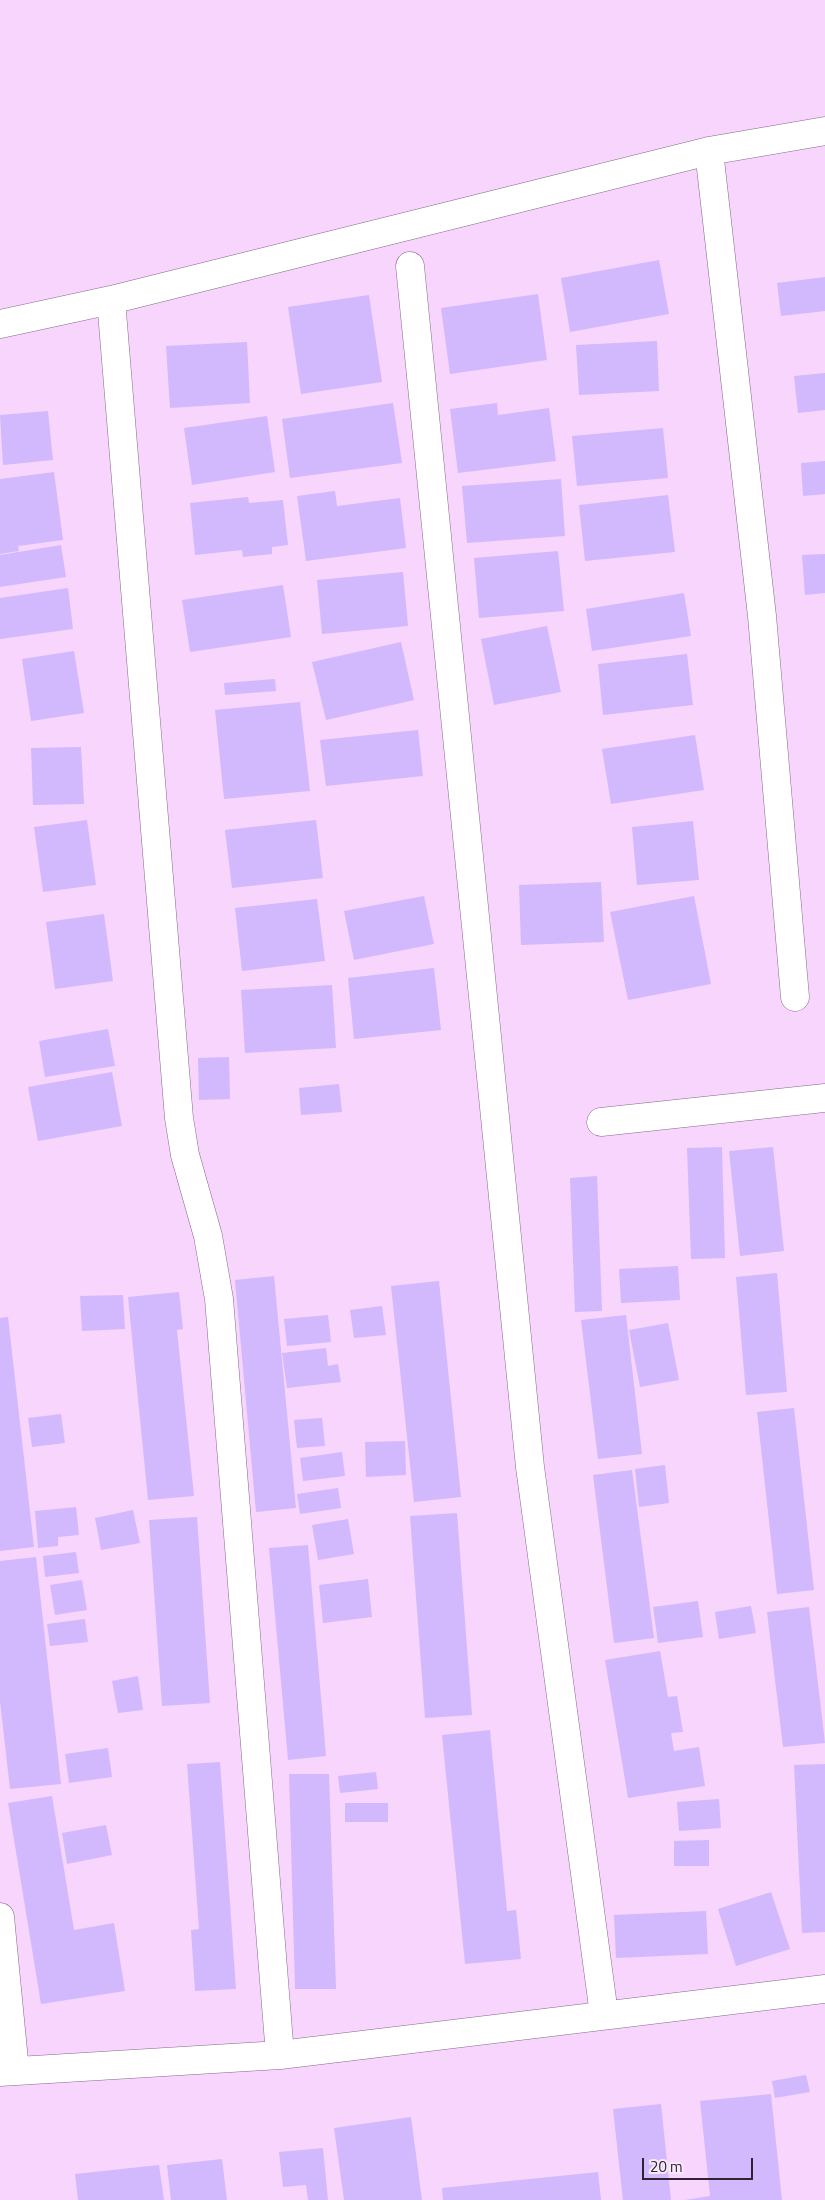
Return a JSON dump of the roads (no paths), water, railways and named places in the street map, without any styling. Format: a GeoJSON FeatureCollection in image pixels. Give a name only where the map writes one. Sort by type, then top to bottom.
{"type":"FeatureCollection","features":[{"type":"Feature","properties":{"kind":"street"},"geometry":{"type":"LineString","coordinates":[[0,324],[112,300],[709,151],[825,131]]}},
{"type":"Feature","properties":{"kind":"street"},"geometry":{"type":"LineString","coordinates":[[709,151],[762,616],[795,997]]}},
{"type":"Feature","properties":{"kind":"street"},"geometry":{"type":"LineString","coordinates":[[410,266],[530,1467],[604,2014]]}},
{"type":"Feature","properties":{"kind":"street"},"geometry":{"type":"LineString","coordinates":[[112,300],[179,1118],[185,1155],[208,1236],[219,1299],[280,2055]]}},
{"type":"Feature","properties":{"kind":"street"},"geometry":{"type":"LineString","coordinates":[[601,1122],[825,1098]]}},
{"type":"Feature","properties":{"kind":"street"},"geometry":{"type":"LineString","coordinates":[[0,1917],[8,2072],[280,2055],[825,1988]]}}]}
